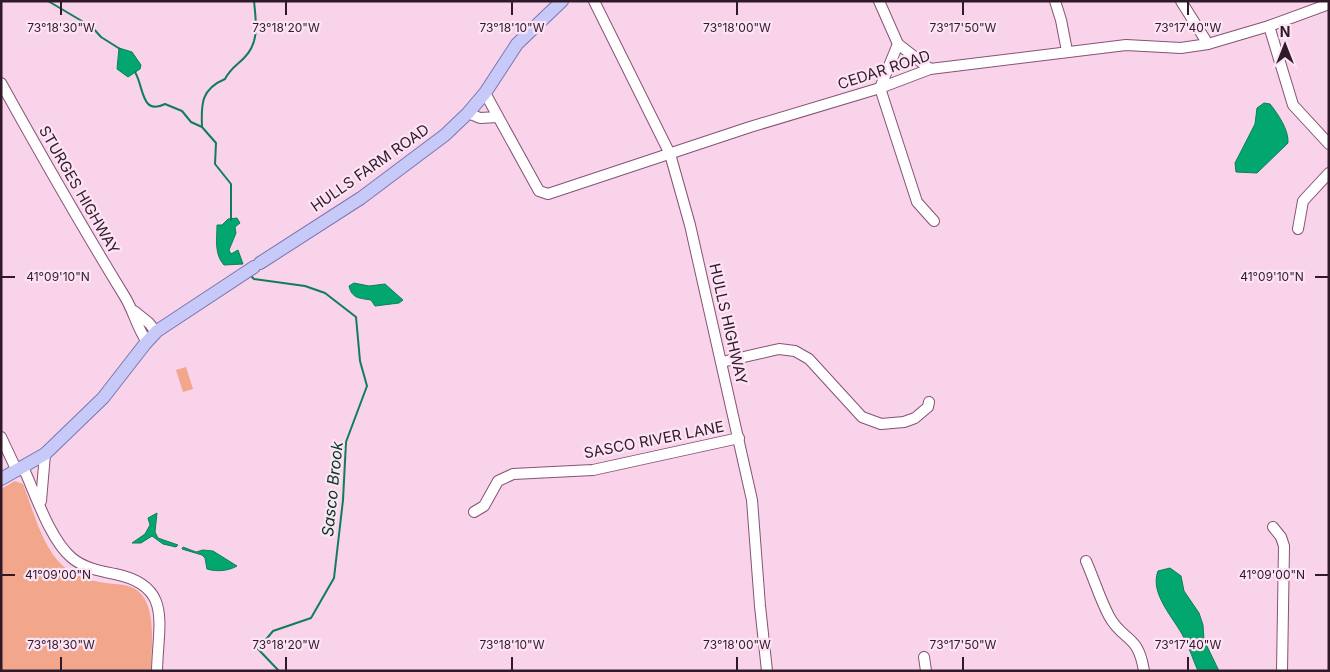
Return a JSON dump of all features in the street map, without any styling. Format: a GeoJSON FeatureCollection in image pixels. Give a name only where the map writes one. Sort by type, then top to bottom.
{"type":"FeatureCollection","features":[{"type":"Feature","properties":{"kind":"main road","name":"HULLS FARM ROAD"},"geometry":{"type":"LineString","coordinates":[[1,479],[45,454],[103,398],[156,333],[239,276],[361,198],[445,135],[468,114],[485,93],[517,44],[562,1]]}},
{"type":"Feature","properties":{"kind":"street"},"geometry":{"type":"LineString","coordinates":[[879,1],[898,44],[930,69]]}},
{"type":"Feature","properties":{"kind":"street"},"geometry":{"type":"LineString","coordinates":[[1055,1],[1062,20],[1067,51]]}},
{"type":"Feature","properties":{"kind":"street"},"geometry":{"type":"LineString","coordinates":[[1181,1],[1208,44]]}},
{"type":"Feature","properties":{"kind":"street","name":"HULLS HIGHWAY"},"geometry":{"type":"LineString","coordinates":[[594,2],[670,154],[690,225],[752,500],[760,606],[768,671]]}},
{"type":"Feature","properties":{"kind":"street","name":"CEDAR ROAD"},"geometry":{"type":"LineString","coordinates":[[485,93],[539,191],[548,194],[759,124],[880,88],[930,69],[1126,45],[1182,48],[1208,44],[1269,26],[1329,4]]}},
{"type":"Feature","properties":{"kind":"street"},"geometry":{"type":"LineString","coordinates":[[1269,26],[1293,105],[1329,144]]}},
{"type":"Feature","properties":{"kind":"street"},"geometry":{"type":"LineString","coordinates":[[898,44],[880,88],[916,202],[934,221]]}},
{"type":"Feature","properties":{"kind":"street","name":"STURGES HIGHWAY"},"geometry":{"type":"LineString","coordinates":[[1,83],[86,233],[133,310],[149,323],[156,333]]}},
{"type":"Feature","properties":{"kind":"street"},"geometry":{"type":"LineString","coordinates":[[468,114],[480,118],[498,118]]}},
{"type":"Feature","properties":{"kind":"street"},"geometry":{"type":"LineString","coordinates":[[1298,229],[1303,201],[1329,173]]}},
{"type":"Feature","properties":{"kind":"street"},"geometry":{"type":"LineString","coordinates":[[722,362],[779,349],[795,351],[809,359],[862,417],[881,424],[904,422],[915,418],[928,407],[930,402]]}},
{"type":"Feature","properties":{"kind":"street"},"geometry":{"type":"LineString","coordinates":[[1,437],[41,505],[57,540],[72,558],[94,570],[140,581],[153,592],[159,608],[157,671]]}},
{"type":"Feature","properties":{"kind":"street","name":"SASCO RIVER LANE"},"geometry":{"type":"LineString","coordinates":[[474,512],[484,506],[498,481],[513,474],[593,470],[739,438]]}},
{"type":"Feature","properties":{"kind":"street"},"geometry":{"type":"LineString","coordinates":[[41,505],[45,454]]}},
{"type":"Feature","properties":{"kind":"street"},"geometry":{"type":"LineString","coordinates":[[1273,527],[1281,537],[1284,546],[1282,671]]}},
{"type":"Feature","properties":{"kind":"street"},"geometry":{"type":"LineString","coordinates":[[1086,562],[1114,625],[1137,645],[1141,654],[1144,671]]}},
{"type":"Feature","properties":{"kind":"street"},"geometry":{"type":"LineString","coordinates":[[924,657],[926,671]]}},
{"type":"Feature","properties":{"kind":"shaded area"},"geometry":{"type":"Polygon","coordinates":[[[119,48],[132,52],[141,65],[140,69],[128,77],[117,69],[119,48]]]}},
{"type":"Feature","properties":{"kind":"shaded area"},"geometry":{"type":"Polygon","coordinates":[[[1264,103],[1270,104],[1279,117],[1287,133],[1288,143],[1257,173],[1236,172],[1235,163],[1255,124],[1257,108],[1264,103]]]}},
{"type":"Feature","properties":{"kind":"shaded area"},"geometry":{"type":"Polygon","coordinates":[[[237,218],[240,223],[235,227],[236,233],[229,250],[231,254],[238,250],[243,264],[224,265],[217,251],[217,225],[222,225],[228,219],[237,218]]]}},
{"type":"Feature","properties":{"kind":"shaded area"},"geometry":{"type":"Polygon","coordinates":[[[354,283],[369,286],[385,284],[403,300],[399,303],[375,306],[371,300],[354,296],[349,286],[354,283]]]}},
{"type":"Feature","properties":{"kind":"shaded area"},"geometry":{"type":"Polygon","coordinates":[[[186,367],[193,389],[183,392],[176,370],[186,367]]]}},
{"type":"Feature","properties":{"kind":"shaded area"},"geometry":{"type":"Polygon","coordinates":[[[15,481],[23,484],[44,539],[49,549],[63,566],[83,578],[131,587],[140,593],[146,601],[152,624],[151,671],[1,671],[1,489],[15,481]]]}},
{"type":"Feature","properties":{"kind":"shaded area"},"geometry":{"type":"Polygon","coordinates":[[[157,513],[155,532],[158,538],[178,545],[176,547],[163,544],[152,536],[141,543],[132,543],[145,534],[150,525],[148,518],[157,513]]]}},
{"type":"Feature","properties":{"kind":"shaded area"},"geometry":{"type":"Polygon","coordinates":[[[183,547],[196,552],[203,550],[213,551],[237,566],[222,570],[207,569],[205,558],[202,555],[182,549],[183,547]]]}},
{"type":"Feature","properties":{"kind":"shaded area"},"geometry":{"type":"Polygon","coordinates":[[[1170,568],[1181,576],[1184,591],[1199,613],[1203,625],[1204,640],[1219,671],[1198,671],[1184,638],[1164,606],[1156,580],[1158,571],[1170,568]]]}},
{"type":"Feature","properties":{"kind":"waterway","name":"Sasco Brook"},"geometry":{"type":"LineString","coordinates":[[48,1],[92,27],[101,37],[120,49]]}},
{"type":"Feature","properties":{"kind":"waterway"},"geometry":{"type":"LineString","coordinates":[[202,127],[203,104],[207,93],[211,87],[225,79],[253,45],[256,31],[254,1]]}},
{"type":"Feature","properties":{"kind":"waterway","name":"Sasco Brook"},"geometry":{"type":"LineString","coordinates":[[135,72],[147,103],[157,107],[165,104],[182,111],[191,122],[202,127],[216,143],[215,164],[231,184],[231,220]]}},
{"type":"Feature","properties":{"kind":"waterway","name":"Sasco Brook"},"geometry":{"type":"LineString","coordinates":[[250,275],[254,279],[305,286],[325,293],[356,317],[360,361],[367,386],[346,442],[343,500],[334,578],[311,618],[273,631],[258,649],[279,671]]}},
{"type":"Feature","properties":{"kind":"waterway"},"geometry":{"type":"LineString","coordinates":[[1329,433],[1329,445]]}},
{"type":"Feature","properties":{"kind":"waterway","name":"Sasco Brook"},"geometry":{"type":"LineString","coordinates":[[359,671],[378,671]]}}]}
